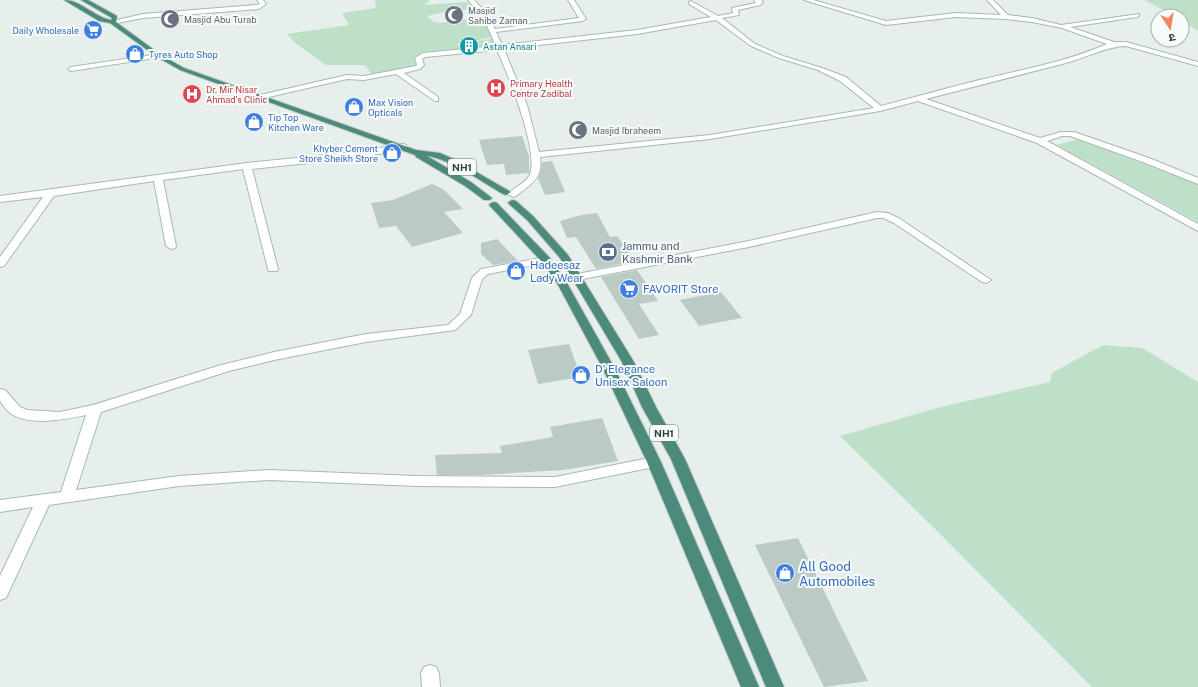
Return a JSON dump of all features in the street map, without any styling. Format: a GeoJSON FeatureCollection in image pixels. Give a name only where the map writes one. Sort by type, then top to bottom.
{"type":"FeatureCollection","features":[{"type":"Feature","properties":{"kind":"highway","name":"NH1"},"geometry":{"type":"LineString","coordinates":[[67,0],[101,20],[112,22],[159,56],[182,69],[415,152],[437,155],[451,161],[511,196],[543,231],[564,257],[628,362],[649,407],[678,458],[775,687]]}},
{"type":"Feature","properties":{"kind":"highway","name":"NH1"},"geometry":{"type":"LineString","coordinates":[[84,0],[115,18],[112,22]]}},
{"type":"Feature","properties":{"kind":"highway","name":"NH1"},"geometry":{"type":"LineString","coordinates":[[415,152],[423,159],[442,168],[468,184],[490,202],[546,260],[562,283],[608,367],[654,462],[750,687]]}},
{"type":"Feature","properties":{"kind":"highway"},"geometry":{"type":"LineString","coordinates":[[498,192],[511,196],[500,206],[490,202],[491,194],[498,192]]}},
{"type":"Feature","properties":{"kind":"street"},"geometry":{"type":"LineString","coordinates":[[112,22],[143,16],[259,7],[263,4],[260,0]]}},
{"type":"Feature","properties":{"kind":"street"},"geometry":{"type":"LineString","coordinates":[[471,0],[486,16],[500,46],[523,105],[536,155],[537,166],[534,177],[511,196]]}},
{"type":"Feature","properties":{"kind":"street"},"geometry":{"type":"LineString","coordinates":[[493,31],[583,19],[571,0]]}},
{"type":"Feature","properties":{"kind":"street"},"geometry":{"type":"LineString","coordinates":[[260,97],[347,78],[364,78],[420,67],[421,65],[418,58],[423,55],[500,46],[584,39],[643,31],[736,14],[734,10],[758,4],[760,2],[758,0]]}},
{"type":"Feature","properties":{"kind":"street"},"geometry":{"type":"LineString","coordinates":[[807,0],[886,23],[956,15],[1006,17],[1032,20],[1059,26],[1113,44],[1126,44],[1198,64]]}},
{"type":"Feature","properties":{"kind":"street"},"geometry":{"type":"LineString","coordinates":[[990,0],[1006,17]]}},
{"type":"Feature","properties":{"kind":"street"},"geometry":{"type":"LineString","coordinates":[[691,3],[718,18],[752,45],[781,57],[820,69],[842,79],[880,109]]}},
{"type":"Feature","properties":{"kind":"street"},"geometry":{"type":"LineString","coordinates":[[1059,26],[1136,15]]}},
{"type":"Feature","properties":{"kind":"street"},"geometry":{"type":"LineString","coordinates":[[536,155],[674,142],[740,133],[880,109],[984,81],[1077,59],[1113,44]]}},
{"type":"Feature","properties":{"kind":"street"},"geometry":{"type":"LineString","coordinates":[[70,70],[159,56]]}},
{"type":"Feature","properties":{"kind":"street"},"geometry":{"type":"LineString","coordinates":[[398,72],[435,99]]}},
{"type":"Feature","properties":{"kind":"street"},"geometry":{"type":"LineString","coordinates":[[919,99],[1040,141],[1198,228]]}},
{"type":"Feature","properties":{"kind":"street"},"geometry":{"type":"LineString","coordinates":[[1040,141],[1061,134],[1071,134],[1146,160],[1198,182]]}},
{"type":"Feature","properties":{"kind":"street"},"geometry":{"type":"LineString","coordinates":[[0,199],[50,194],[247,166],[331,160],[403,147]]}},
{"type":"Feature","properties":{"kind":"street"},"geometry":{"type":"LineString","coordinates":[[247,166],[273,269]]}},
{"type":"Feature","properties":{"kind":"street"},"geometry":{"type":"LineString","coordinates":[[158,178],[171,246]]}},
{"type":"Feature","properties":{"kind":"street"},"geometry":{"type":"LineString","coordinates":[[0,264],[50,194]]}},
{"type":"Feature","properties":{"kind":"street"},"geometry":{"type":"LineString","coordinates":[[577,277],[749,244],[877,215],[885,215],[897,221],[986,280]]}},
{"type":"Feature","properties":{"kind":"street"},"geometry":{"type":"LineString","coordinates":[[0,393],[15,410],[25,414],[60,416],[95,409],[225,368],[274,356],[366,338],[451,328],[465,315],[477,278],[485,271],[546,260]]}},
{"type":"Feature","properties":{"kind":"street"},"geometry":{"type":"LineString","coordinates":[[67,496],[95,409]]}},
{"type":"Feature","properties":{"kind":"street"},"geometry":{"type":"LineString","coordinates":[[0,506],[179,481],[269,475],[417,481],[555,482],[654,462]]}},
{"type":"Feature","properties":{"kind":"street"},"geometry":{"type":"LineString","coordinates":[[0,593],[44,500]]}},
{"type":"Feature","properties":{"kind":"green space"},"geometry":{"type":"Polygon","coordinates":[[[375,0],[430,0],[424,5],[467,2],[475,9],[454,10],[427,16],[434,22],[440,23],[483,17],[492,37],[458,44],[462,50],[424,54],[414,57],[418,64],[415,67],[372,75],[365,65],[326,65],[295,43],[287,34],[349,25],[342,13],[376,8],[375,0]]]}},
{"type":"Feature","properties":{"kind":"green space"},"geometry":{"type":"Polygon","coordinates":[[[1144,0],[1198,0],[1198,31],[1190,26],[1190,8],[1159,8],[1144,0]]]}},
{"type":"Feature","properties":{"kind":"green space"},"geometry":{"type":"Polygon","coordinates":[[[494,38],[498,46],[478,47],[472,42],[494,38]]]}},
{"type":"Feature","properties":{"kind":"green space"},"geometry":{"type":"Polygon","coordinates":[[[1078,139],[1198,184],[1198,222],[1057,145],[1078,139]]]}},
{"type":"Feature","properties":{"kind":"green space"},"geometry":{"type":"Polygon","coordinates":[[[1103,345],[1142,348],[1198,382],[1198,687],[1092,687],[840,436],[941,407],[1050,382],[1052,373],[1103,345]]]}},
{"type":"Feature","properties":{"kind":"building"},"geometry":{"type":"Polygon","coordinates":[[[522,136],[529,156],[529,173],[506,175],[504,164],[487,165],[479,140],[522,136]]]}},
{"type":"Feature","properties":{"kind":"building"},"geometry":{"type":"Polygon","coordinates":[[[552,161],[565,192],[545,195],[538,178],[541,171],[542,162],[552,161]]]}},
{"type":"Feature","properties":{"kind":"building"},"geometry":{"type":"Polygon","coordinates":[[[432,184],[443,189],[463,209],[444,212],[463,233],[412,247],[396,226],[379,228],[371,203],[393,200],[432,184]]]}},
{"type":"Feature","properties":{"kind":"building"},"geometry":{"type":"Polygon","coordinates":[[[597,213],[610,237],[617,236],[635,261],[596,269],[576,237],[567,238],[560,221],[582,215],[597,213]]]}},
{"type":"Feature","properties":{"kind":"building"},"geometry":{"type":"Polygon","coordinates":[[[497,239],[518,261],[493,265],[481,254],[481,243],[497,239]]]}},
{"type":"Feature","properties":{"kind":"building","name":"FAVORIT Store"},"geometry":{"type":"Polygon","coordinates":[[[637,270],[658,301],[639,304],[659,335],[639,339],[601,277],[637,270]]]}},
{"type":"Feature","properties":{"kind":"building"},"geometry":{"type":"Polygon","coordinates":[[[721,292],[742,318],[699,326],[680,300],[721,292]]]}},
{"type":"Feature","properties":{"kind":"building"},"geometry":{"type":"Polygon","coordinates":[[[569,344],[581,377],[538,384],[528,350],[569,344]]]}},
{"type":"Feature","properties":{"kind":"building"},"geometry":{"type":"Polygon","coordinates":[[[602,418],[618,461],[563,470],[481,475],[437,475],[435,455],[502,453],[500,446],[553,437],[550,427],[602,418]]]}},
{"type":"Feature","properties":{"kind":"building"},"geometry":{"type":"Polygon","coordinates":[[[798,538],[868,681],[824,687],[755,545],[798,538]]]}},
{"type":"Feature","properties":{"kind":"place","name":"Masjid Sahibe Zaman"},"geometry":{"type":"Point","coordinates":[454,15]}},
{"type":"Feature","properties":{"kind":"place","name":"Masjid Abu Turab"},"geometry":{"type":"Point","coordinates":[170,19]}},
{"type":"Feature","properties":{"kind":"place","name":"Daily Wholesale"},"geometry":{"type":"Point","coordinates":[93,30]}},
{"type":"Feature","properties":{"kind":"place","name":"Astan Ansari"},"geometry":{"type":"Point","coordinates":[469,46]}},
{"type":"Feature","properties":{"kind":"place","name":"Tyres Auto Shop"},"geometry":{"type":"Point","coordinates":[135,54]}},
{"type":"Feature","properties":{"kind":"place","name":"Primary Health Centre Zadibal"},"geometry":{"type":"Point","coordinates":[496,88]}},
{"type":"Feature","properties":{"kind":"place","name":"Dr. Mir Nisar Ahmad's Clinic"},"geometry":{"type":"Point","coordinates":[192,94]}},
{"type":"Feature","properties":{"kind":"place","name":"Max Vision Opticals"},"geometry":{"type":"Point","coordinates":[354,107]}},
{"type":"Feature","properties":{"kind":"place","name":"Tip Top Kitchen Ware"},"geometry":{"type":"Point","coordinates":[254,122]}},
{"type":"Feature","properties":{"kind":"place","name":"Masjid Ibraheem"},"geometry":{"type":"Point","coordinates":[578,130]}},
{"type":"Feature","properties":{"kind":"place","name":"Khyber Cement Store Sheikh Store"},"geometry":{"type":"Point","coordinates":[392,153]}},
{"type":"Feature","properties":{"kind":"place","name":"Jammu and Kashmir Bank"},"geometry":{"type":"Point","coordinates":[608,252]}},
{"type":"Feature","properties":{"kind":"place","name":"Hadeesaz Lady Wear"},"geometry":{"type":"Point","coordinates":[516,271]}},
{"type":"Feature","properties":{"kind":"place","name":"FAVORIT Store"},"geometry":{"type":"Point","coordinates":[629,289]}},
{"type":"Feature","properties":{"kind":"place","name":"D' Elegance Unisex Saloon"},"geometry":{"type":"Point","coordinates":[581,375]}},
{"type":"Feature","properties":{"kind":"place","name":"All Good Automobiles"},"geometry":{"type":"Point","coordinates":[785,573]}}]}
